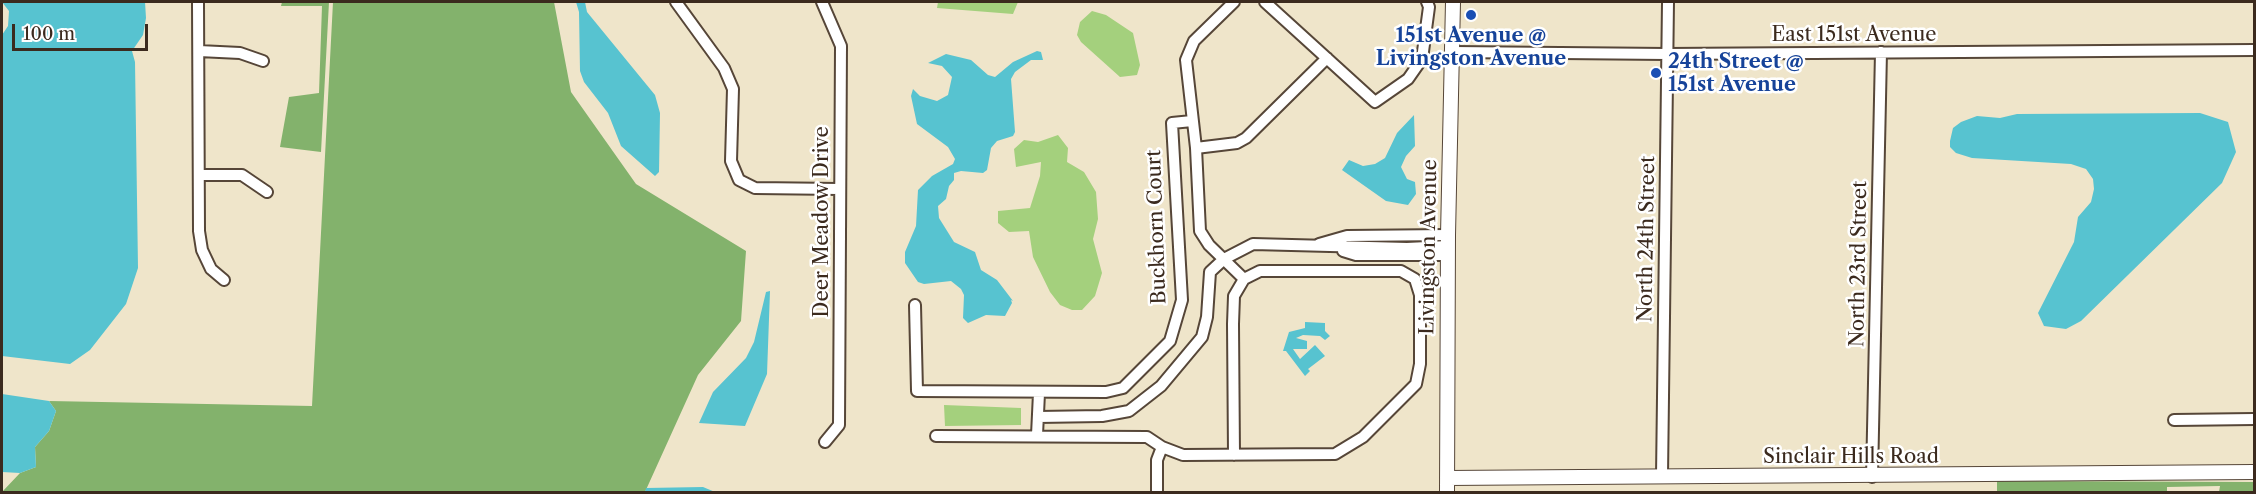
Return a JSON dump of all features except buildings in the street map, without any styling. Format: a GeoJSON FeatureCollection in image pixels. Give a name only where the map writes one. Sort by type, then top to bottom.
{"type":"FeatureCollection","features":[{"type":"Feature","properties":{"kind":"street"},"geometry":{"type":"LineString","coordinates":[[198,2],[199,231],[202,250],[211,269],[224,280]]}},
{"type":"Feature","properties":{"kind":"street"},"geometry":{"type":"LineString","coordinates":[[676,2],[724,68],[733,89],[731,161],[739,180],[755,188],[840,189]]}},
{"type":"Feature","properties":{"kind":"street","name":"Deer Meadow Drive"},"geometry":{"type":"LineString","coordinates":[[822,2],[841,46],[840,425],[825,442]]}},
{"type":"Feature","properties":{"kind":"street"},"geometry":{"type":"LineString","coordinates":[[1234,2],[1194,41],[1186,60],[1196,148],[1200,231],[1209,245],[1244,279]]}},
{"type":"Feature","properties":{"kind":"street"},"geometry":{"type":"LineString","coordinates":[[1265,2],[1375,102],[1408,79],[1422,59],[1429,7],[1427,2]]}},
{"type":"Feature","properties":{"kind":"street","name":"Livingston Avenue"},"geometry":{"type":"LineString","coordinates":[[1447,492],[1448,245],[1453,2]]}},
{"type":"Feature","properties":{"kind":"street","name":"North 24th Street"},"geometry":{"type":"LineString","coordinates":[[1662,476],[1668,2]]}},
{"type":"Feature","properties":{"kind":"street","name":"East 151st Avenue"},"geometry":{"type":"LineString","coordinates":[[1453,52],[1667,54],[2254,50]]}},
{"type":"Feature","properties":{"kind":"street"},"geometry":{"type":"LineString","coordinates":[[199,51],[240,53],[263,61]]}},
{"type":"Feature","properties":{"kind":"street","name":"North 23rd Street"},"geometry":{"type":"LineString","coordinates":[[1872,477],[1881,52]]}},
{"type":"Feature","properties":{"kind":"street"},"geometry":{"type":"LineString","coordinates":[[1196,148],[1237,143],[1245,138],[1327,58]]}},
{"type":"Feature","properties":{"kind":"street","name":"Buckhorn Court"},"geometry":{"type":"LineString","coordinates":[[915,305],[917,391],[1039,393],[1106,392],[1123,388],[1170,341],[1182,300],[1172,123],[1192,121]]}},
{"type":"Feature","properties":{"kind":"street"},"geometry":{"type":"LineString","coordinates":[[200,175],[242,175],[267,192]]}},
{"type":"Feature","properties":{"kind":"street"},"geometry":{"type":"LineString","coordinates":[[1316,245],[1329,239],[1347,236],[1448,245]]}},
{"type":"Feature","properties":{"kind":"street"},"geometry":{"type":"LineString","coordinates":[[1038,417],[1102,416],[1129,411],[1161,386],[1202,338],[1207,317],[1210,272],[1224,259],[1253,244],[1316,245],[1356,255],[1448,245]]}},
{"type":"Feature","properties":{"kind":"street"},"geometry":{"type":"LineString","coordinates":[[936,436],[1147,437],[1162,447],[1183,454],[1234,455],[1335,454],[1363,437],[1403,400],[1416,384],[1420,364],[1420,295],[1414,279],[1401,271],[1260,271],[1244,279],[1234,296],[1234,455]]}},
{"type":"Feature","properties":{"kind":"street"},"geometry":{"type":"LineString","coordinates":[[1037,435],[1039,393]]}},
{"type":"Feature","properties":{"kind":"street"},"geometry":{"type":"LineString","coordinates":[[2174,420],[2254,419]]}},
{"type":"Feature","properties":{"kind":"street"},"geometry":{"type":"LineString","coordinates":[[1157,492],[1157,460],[1162,447]]}},
{"type":"Feature","properties":{"kind":"street","name":"Sinclair Hills Road"},"geometry":{"type":"LineString","coordinates":[[1447,478],[1872,477],[2254,472]]}},
{"type":"Feature","properties":{"kind":"green space"},"geometry":{"type":"Polygon","coordinates":[[[282,2],[329,2],[321,152],[280,147],[289,97],[319,93],[322,6],[281,6],[282,2]]]}},
{"type":"Feature","properties":{"kind":"green space"},"geometry":{"type":"Polygon","coordinates":[[[333,2],[554,2],[571,92],[636,184],[746,251],[741,321],[698,375],[645,492],[2,492],[20,473],[36,467],[35,447],[49,431],[56,411],[49,401],[312,406],[333,2]]]}},
{"type":"Feature","properties":{"kind":"green space"},"geometry":{"type":"Polygon","coordinates":[[[938,2],[1018,2],[1013,14],[937,8],[938,2]]]}},
{"type":"Feature","properties":{"kind":"green space"},"geometry":{"type":"Polygon","coordinates":[[[1092,11],[1106,15],[1133,33],[1140,65],[1137,75],[1120,77],[1081,42],[1077,35],[1080,22],[1092,11]]]}},
{"type":"Feature","properties":{"kind":"green space"},"geometry":{"type":"Polygon","coordinates":[[[1058,135],[1068,148],[1067,162],[1084,172],[1096,192],[1098,219],[1093,239],[1102,273],[1095,296],[1082,310],[1072,310],[1060,305],[1050,292],[1033,257],[1029,231],[1009,232],[998,223],[998,211],[1030,208],[1040,176],[1041,162],[1016,167],[1014,149],[1024,140],[1038,142],[1058,135]]]}},
{"type":"Feature","properties":{"kind":"green space"},"geometry":{"type":"Polygon","coordinates":[[[944,405],[1021,408],[1021,425],[945,426],[944,405]]]}},
{"type":"Feature","properties":{"kind":"green space"},"geometry":{"type":"Polygon","coordinates":[[[1997,481],[2254,482],[2254,492],[2219,492],[2220,486],[2167,487],[2167,492],[1997,492],[1997,481]]]}},
{"type":"Feature","properties":{"kind":"water"},"geometry":{"type":"Polygon","coordinates":[[[2,2],[145,2],[146,18],[143,35],[132,51],[135,62],[138,268],[126,304],[90,350],[70,364],[2,356],[2,35],[8,26],[9,11],[2,2]]]}},
{"type":"Feature","properties":{"kind":"water"},"geometry":{"type":"Polygon","coordinates":[[[576,2],[585,2],[587,12],[655,95],[660,113],[659,172],[655,176],[621,146],[608,113],[584,82],[580,71],[579,12],[576,2]]]}},
{"type":"Feature","properties":{"kind":"water"},"geometry":{"type":"Polygon","coordinates":[[[1037,51],[1041,52],[1043,60],[1031,60],[1015,72],[1011,79],[1015,132],[1013,136],[997,141],[991,148],[987,170],[983,173],[961,171],[954,173],[954,180],[949,186],[946,199],[938,206],[939,218],[954,242],[975,252],[981,270],[997,280],[1013,301],[1011,300],[1012,303],[1005,316],[986,315],[968,323],[963,318],[964,295],[961,289],[951,281],[924,284],[918,282],[905,263],[905,252],[916,226],[918,190],[932,176],[953,164],[955,159],[948,147],[917,124],[911,96],[913,89],[920,96],[937,101],[948,95],[952,77],[942,66],[928,63],[946,54],[971,60],[988,75],[995,77],[1013,62],[1037,51]]]}},
{"type":"Feature","properties":{"kind":"water"},"geometry":{"type":"Polygon","coordinates":[[[2200,113],[2228,122],[2236,152],[2222,183],[2081,321],[2066,329],[2044,326],[2038,313],[2074,242],[2078,217],[2091,202],[2094,189],[2093,179],[2086,169],[2071,164],[1972,158],[1956,153],[1950,147],[1953,128],[1977,116],[2000,118],[2017,114],[2200,113]]]}},
{"type":"Feature","properties":{"kind":"water"},"geometry":{"type":"Polygon","coordinates":[[[1414,115],[1415,146],[1406,156],[1401,167],[1407,179],[1415,182],[1416,194],[1408,205],[1386,201],[1342,170],[1349,160],[1363,166],[1375,164],[1385,158],[1397,133],[1414,115]]]}},
{"type":"Feature","properties":{"kind":"water"},"geometry":{"type":"Polygon","coordinates":[[[770,291],[767,374],[745,426],[699,423],[713,392],[746,358],[754,342],[766,292],[770,291]]]}},
{"type":"Feature","properties":{"kind":"water"},"geometry":{"type":"Polygon","coordinates":[[[1305,322],[1325,323],[1325,331],[1330,336],[1325,340],[1320,336],[1303,335],[1296,338],[1307,341],[1307,349],[1293,349],[1300,359],[1315,345],[1325,356],[1308,369],[1310,371],[1305,376],[1286,351],[1283,351],[1289,332],[1305,328],[1305,322]]]}},
{"type":"Feature","properties":{"kind":"water"},"geometry":{"type":"Polygon","coordinates":[[[2,394],[49,401],[56,411],[49,431],[35,447],[36,467],[20,473],[2,472],[2,394]]]}},
{"type":"Feature","properties":{"kind":"water"},"geometry":{"type":"Polygon","coordinates":[[[703,487],[715,492],[645,492],[646,488],[703,487]]]}},
{"type":"Feature","properties":{"kind":"place","name":"151st Avenue @ Livingston Avenue"},"geometry":{"type":"Point","coordinates":[1471,15]}},
{"type":"Feature","properties":{"kind":"place","name":"24th Street @ 151st Avenue"},"geometry":{"type":"Point","coordinates":[1656,73]}}]}
